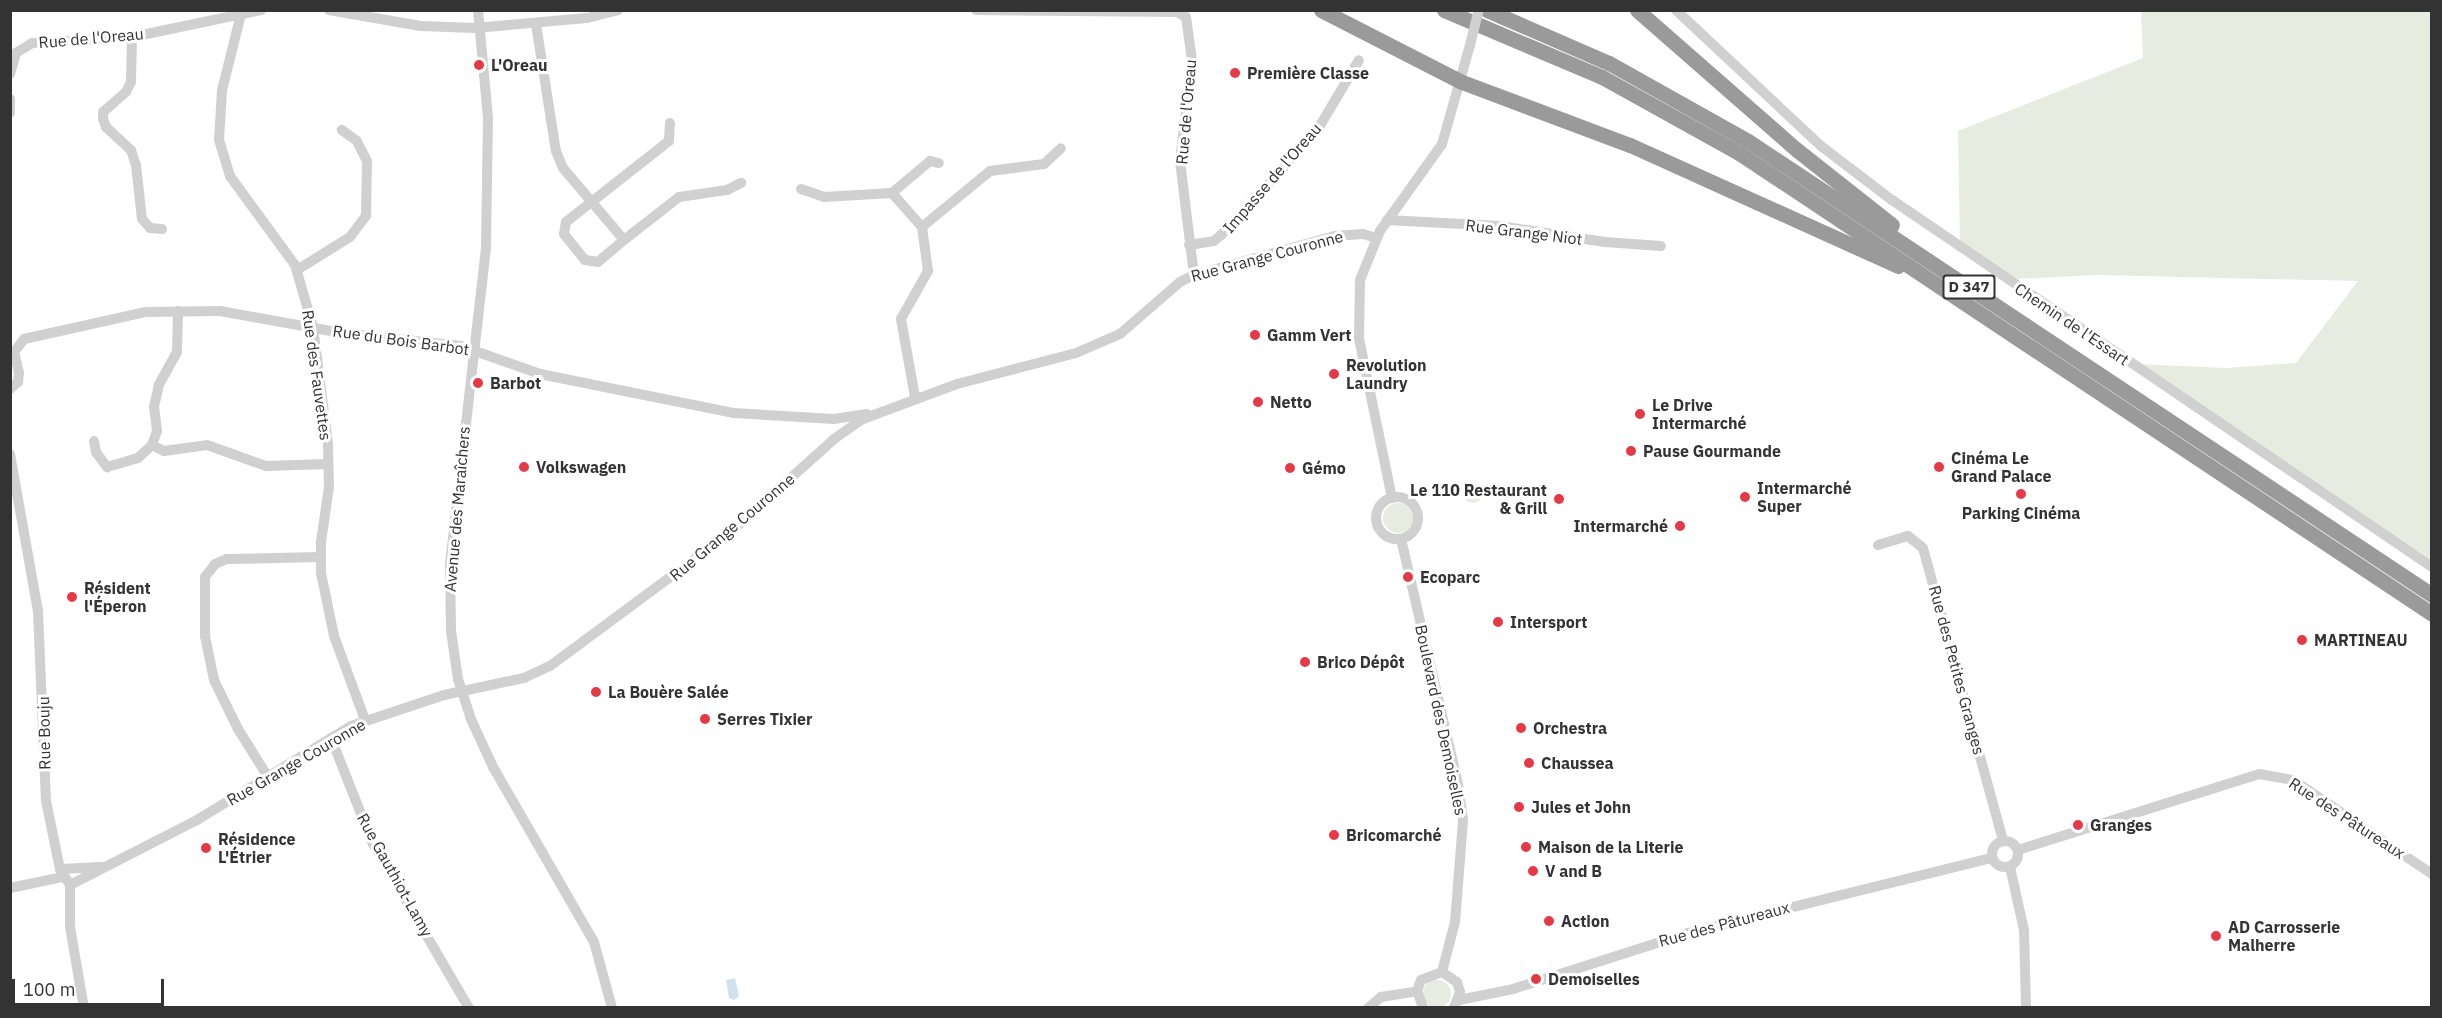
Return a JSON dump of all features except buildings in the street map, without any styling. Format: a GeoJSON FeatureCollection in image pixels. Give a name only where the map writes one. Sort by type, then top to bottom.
{"type":"FeatureCollection","features":[{"type":"Feature","properties":{"kind":"highway"},"geometry":{"type":"LineString","coordinates":[[1321,10],[1462,82],[1621,141],[1934,282]]}},
{"type":"Feature","properties":{"kind":"highway","name":"D 347"},"geometry":{"type":"LineString","coordinates":[[1444,10],[1566,60],[1672,113],[1772,174],[2432,614]]}},
{"type":"Feature","properties":{"kind":"highway","name":"D 347"},"geometry":{"type":"LineString","coordinates":[[1487,10],[1573,46],[1688,105],[1781,162],[2432,595]]}},
{"type":"Feature","properties":{"kind":"highway"},"geometry":{"type":"LineString","coordinates":[[1637,10],[1797,150],[1949,274]]}},
{"type":"Feature","properties":{"kind":"street","name":"Rue de l'Oreau"},"geometry":{"type":"LineString","coordinates":[[10,74],[16,53],[32,43],[132,37],[261,10]]}},
{"type":"Feature","properties":{"kind":"street"},"geometry":{"type":"LineString","coordinates":[[329,10],[421,26],[480,28],[536,24],[618,10]]}},
{"type":"Feature","properties":{"kind":"street","name":"Avenue des Maraîchers"},"geometry":{"type":"LineString","coordinates":[[478,10],[489,170],[486,248],[450,565],[451,631],[461,691],[493,767],[594,942],[612,1008]]}},
{"type":"Feature","properties":{"kind":"street","name":"Rue de l'Oreau"},"geometry":{"type":"LineString","coordinates":[[976,10],[1177,12],[1186,16],[1192,60],[1180,161],[1194,275]]}},
{"type":"Feature","properties":{"kind":"street"},"geometry":{"type":"LineString","coordinates":[[1392,498],[1359,338],[1360,280],[1376,238],[1436,155],[1462,82],[1479,10]]}},
{"type":"Feature","properties":{"kind":"street","name":"Chemin de l'Essart"},"geometry":{"type":"LineString","coordinates":[[1676,10],[1800,127],[1884,194],[2432,567]]}},
{"type":"Feature","properties":{"kind":"street","name":"Rue des Fauvettes"},"geometry":{"type":"LineString","coordinates":[[241,14],[222,90],[219,140],[230,176],[297,270],[313,327],[328,464],[320,557],[334,636],[365,720]]}},
{"type":"Feature","properties":{"kind":"street"},"geometry":{"type":"LineString","coordinates":[[536,24],[556,151],[563,168],[624,240]]}},
{"type":"Feature","properties":{"kind":"street"},"geometry":{"type":"LineString","coordinates":[[132,37],[131,82],[126,92],[103,112],[103,119],[106,127],[131,150],[136,165],[142,219],[150,228],[162,229]]}},
{"type":"Feature","properties":{"kind":"street","name":"Impasse de l'Oreau"},"geometry":{"type":"LineString","coordinates":[[1189,245],[1214,241],[1221,236],[1292,159],[1321,124],[1359,60]]}},
{"type":"Feature","properties":{"kind":"street"},"geometry":{"type":"LineString","coordinates":[[10,99],[10,113]]}},
{"type":"Feature","properties":{"kind":"street"},"geometry":{"type":"LineString","coordinates":[[670,123],[669,141],[566,222],[564,234],[585,260],[598,262],[679,197],[727,190],[741,183]]}},
{"type":"Feature","properties":{"kind":"street"},"geometry":{"type":"LineString","coordinates":[[297,270],[350,237],[366,216],[367,161],[357,141],[342,130]]}},
{"type":"Feature","properties":{"kind":"street"},"geometry":{"type":"LineString","coordinates":[[922,227],[990,171],[1044,164],[1061,148]]}},
{"type":"Feature","properties":{"kind":"street"},"geometry":{"type":"LineString","coordinates":[[801,189],[824,197],[892,193],[930,160],[939,163]]}},
{"type":"Feature","properties":{"kind":"street"},"geometry":{"type":"LineString","coordinates":[[892,193],[922,227],[928,271],[901,320],[915,397]]}},
{"type":"Feature","properties":{"kind":"street","name":"Rue Grange Niot"},"geometry":{"type":"LineString","coordinates":[[1387,220],[1500,226],[1605,242],[1661,246]]}},
{"type":"Feature","properties":{"kind":"street","name":"Rue Grange Couronne"},"geometry":{"type":"LineString","coordinates":[[64,877],[102,867],[197,820],[331,738],[365,720],[461,691],[524,678],[585,643],[733,530],[845,430],[879,412],[915,397],[1095,345],[1120,333],[1194,275],[1335,236],[1363,234],[1376,238]]}},
{"type":"Feature","properties":{"kind":"street"},"geometry":{"type":"LineString","coordinates":[[94,441],[96,452],[107,466],[138,458],[152,445],[157,431],[154,406],[159,385],[177,352],[178,311]]}},
{"type":"Feature","properties":{"kind":"street","name":"Rue du Bois Barbot"},"geometry":{"type":"LineString","coordinates":[[10,389],[18,382],[14,362],[16,344],[24,339],[146,312],[220,311],[313,327],[476,350],[540,374],[734,413],[834,419],[879,412]]}},
{"type":"Feature","properties":{"kind":"street"},"geometry":{"type":"LineString","coordinates":[[834,419],[845,430]]}},
{"type":"Feature","properties":{"kind":"street"},"geometry":{"type":"LineString","coordinates":[[152,445],[164,451],[207,445],[266,466],[328,464]]}},
{"type":"Feature","properties":{"kind":"street","name":"Rue Bouju"},"geometry":{"type":"LineString","coordinates":[[10,454],[38,611],[46,801],[64,877],[84,1008]]}},
{"type":"Feature","properties":{"kind":"street"},"geometry":{"type":"LineString","coordinates":[[1392,498],[1409,501],[1417,515],[1416,527],[1401,539],[1381,532],[1376,519],[1380,505],[1392,498]]}},
{"type":"Feature","properties":{"kind":"street","name":"Rue des Petites Granges"},"geometry":{"type":"LineString","coordinates":[[1878,545],[1908,536],[1923,548],[2003,841]]}},
{"type":"Feature","properties":{"kind":"street","name":"Boulevard des Demoiselles"},"geometry":{"type":"LineString","coordinates":[[1401,539],[1458,784],[1463,821],[1455,922],[1442,972]]}},
{"type":"Feature","properties":{"kind":"street"},"geometry":{"type":"LineString","coordinates":[[268,777],[238,729],[214,680],[205,636],[205,577],[215,564],[228,559],[320,557]]}},
{"type":"Feature","properties":{"kind":"street","name":"Rue Gauthiot-Lamy"},"geometry":{"type":"LineString","coordinates":[[331,738],[373,844],[469,1008]]}},
{"type":"Feature","properties":{"kind":"street","name":"Rue des Pâtureaux"},"geometry":{"type":"LineString","coordinates":[[2018,850],[2259,774],[2293,780],[2432,874]]}},
{"type":"Feature","properties":{"kind":"street"},"geometry":{"type":"LineString","coordinates":[[2003,841],[2018,850],[2016,862],[2010,867],[2001,867],[1992,858],[1995,845],[2003,841]]}},
{"type":"Feature","properties":{"kind":"street","name":"Rue des Pâtureaux"},"geometry":{"type":"LineString","coordinates":[[1456,1004],[1513,989],[1688,933],[1992,858]]}},
{"type":"Feature","properties":{"kind":"street","name":"Rue Grange Couronne"},"geometry":{"type":"LineString","coordinates":[[64,877],[102,867]]}},
{"type":"Feature","properties":{"kind":"street"},"geometry":{"type":"LineString","coordinates":[[2010,867],[2024,930],[2026,1008]]}},
{"type":"Feature","properties":{"kind":"street"},"geometry":{"type":"LineString","coordinates":[[10,888],[64,877]]}},
{"type":"Feature","properties":{"kind":"street"},"geometry":{"type":"LineString","coordinates":[[1368,1008],[1381,997],[1417,991],[1427,975],[1442,972],[1457,982],[1456,1004]]}},
{"type":"Feature","properties":{"kind":"street"},"geometry":{"type":"LineString","coordinates":[[1417,991],[1423,1008]]}},
{"type":"Feature","properties":{"kind":"shaded area"},"geometry":{"type":"Polygon","coordinates":[[[2141,11],[2431,11],[2431,561],[2136,364],[2227,368],[2296,363],[2358,281],[2098,275],[2016,279],[1960,242],[1958,131],[2143,58],[2141,11]]]}},
{"type":"Feature","properties":{"kind":"shaded area"},"geometry":{"type":"Polygon","coordinates":[[[1469,483],[1477,483],[1483,489],[1483,497],[1477,503],[1469,503],[1463,497],[1463,489],[1469,483]]]}},
{"type":"Feature","properties":{"kind":"shaded area"},"geometry":{"type":"Polygon","coordinates":[[[1398,503],[1404,504],[1412,512],[1412,524],[1404,532],[1398,533],[1392,532],[1384,524],[1383,518],[1384,512],[1392,504],[1398,503]]]}},
{"type":"Feature","properties":{"kind":"shaded area"},"geometry":{"type":"Polygon","coordinates":[[[1437,980],[1447,984],[1451,994],[1447,1004],[1437,1008],[1427,1004],[1423,994],[1427,984],[1437,980]]]}},
{"type":"Feature","properties":{"kind":"water"},"geometry":{"type":"Polygon","coordinates":[[[735,978],[739,996],[734,1000],[729,998],[726,980],[735,978]]]}},
{"type":"Feature","properties":{"kind":"place","name":"L'Oreau"},"geometry":{"type":"Point","coordinates":[479,65]}},
{"type":"Feature","properties":{"kind":"place","name":"Première Classe"},"geometry":{"type":"Point","coordinates":[1235,73]}},
{"type":"Feature","properties":{"kind":"place","name":"Gamm Vert"},"geometry":{"type":"Point","coordinates":[1255,335]}},
{"type":"Feature","properties":{"kind":"place","name":"Revolution Laundry"},"geometry":{"type":"Point","coordinates":[1334,374]}},
{"type":"Feature","properties":{"kind":"place","name":"Barbot"},"geometry":{"type":"Point","coordinates":[478,383]}},
{"type":"Feature","properties":{"kind":"place","name":"Netto"},"geometry":{"type":"Point","coordinates":[1258,402]}},
{"type":"Feature","properties":{"kind":"place","name":"Le Drive Intermarché"},"geometry":{"type":"Point","coordinates":[1640,414]}},
{"type":"Feature","properties":{"kind":"place","name":"Pause Gourmande"},"geometry":{"type":"Point","coordinates":[1631,451]}},
{"type":"Feature","properties":{"kind":"place","name":"Volkswagen"},"geometry":{"type":"Point","coordinates":[524,467]}},
{"type":"Feature","properties":{"kind":"place","name":"Cinéma Le Grand Palace"},"geometry":{"type":"Point","coordinates":[1939,467]}},
{"type":"Feature","properties":{"kind":"place","name":"Gémo"},"geometry":{"type":"Point","coordinates":[1290,468]}},
{"type":"Feature","properties":{"kind":"place","name":"Parking Cinéma"},"geometry":{"type":"Point","coordinates":[2021,494]}},
{"type":"Feature","properties":{"kind":"place","name":"Intermarché Super"},"geometry":{"type":"Point","coordinates":[1745,497]}},
{"type":"Feature","properties":{"kind":"place","name":"Le 110 Restaurant & Grill"},"geometry":{"type":"Point","coordinates":[1559,499]}},
{"type":"Feature","properties":{"kind":"place","name":"Intermarché"},"geometry":{"type":"Point","coordinates":[1680,526]}},
{"type":"Feature","properties":{"kind":"place","name":"Ecoparc"},"geometry":{"type":"Point","coordinates":[1408,577]}},
{"type":"Feature","properties":{"kind":"place","name":"Résident l'Éperon"},"geometry":{"type":"Point","coordinates":[72,597]}},
{"type":"Feature","properties":{"kind":"place","name":"Intersport"},"geometry":{"type":"Point","coordinates":[1498,622]}},
{"type":"Feature","properties":{"kind":"place","name":"MARTINEAU"},"geometry":{"type":"Point","coordinates":[2302,640]}},
{"type":"Feature","properties":{"kind":"place","name":"Brico Dépôt"},"geometry":{"type":"Point","coordinates":[1305,662]}},
{"type":"Feature","properties":{"kind":"place","name":"La Bouère Salée"},"geometry":{"type":"Point","coordinates":[596,692]}},
{"type":"Feature","properties":{"kind":"place","name":"Serres Tixier"},"geometry":{"type":"Point","coordinates":[705,719]}},
{"type":"Feature","properties":{"kind":"place","name":"Orchestra"},"geometry":{"type":"Point","coordinates":[1521,728]}},
{"type":"Feature","properties":{"kind":"place","name":"Chaussea"},"geometry":{"type":"Point","coordinates":[1529,763]}},
{"type":"Feature","properties":{"kind":"place","name":"Jules et John"},"geometry":{"type":"Point","coordinates":[1519,807]}},
{"type":"Feature","properties":{"kind":"place","name":"Granges"},"geometry":{"type":"Point","coordinates":[2078,825]}},
{"type":"Feature","properties":{"kind":"place","name":"Bricomarché"},"geometry":{"type":"Point","coordinates":[1334,835]}},
{"type":"Feature","properties":{"kind":"place","name":"Maison de la Literie"},"geometry":{"type":"Point","coordinates":[1526,847]}},
{"type":"Feature","properties":{"kind":"place","name":"Résidence L'Étrier"},"geometry":{"type":"Point","coordinates":[206,848]}},
{"type":"Feature","properties":{"kind":"place","name":"V and B"},"geometry":{"type":"Point","coordinates":[1533,871]}},
{"type":"Feature","properties":{"kind":"place","name":"Action"},"geometry":{"type":"Point","coordinates":[1549,921]}},
{"type":"Feature","properties":{"kind":"place","name":"AD Carrosserie Malherre"},"geometry":{"type":"Point","coordinates":[2216,936]}},
{"type":"Feature","properties":{"kind":"place","name":"Demoiselles"},"geometry":{"type":"Point","coordinates":[1536,979]}}]}
